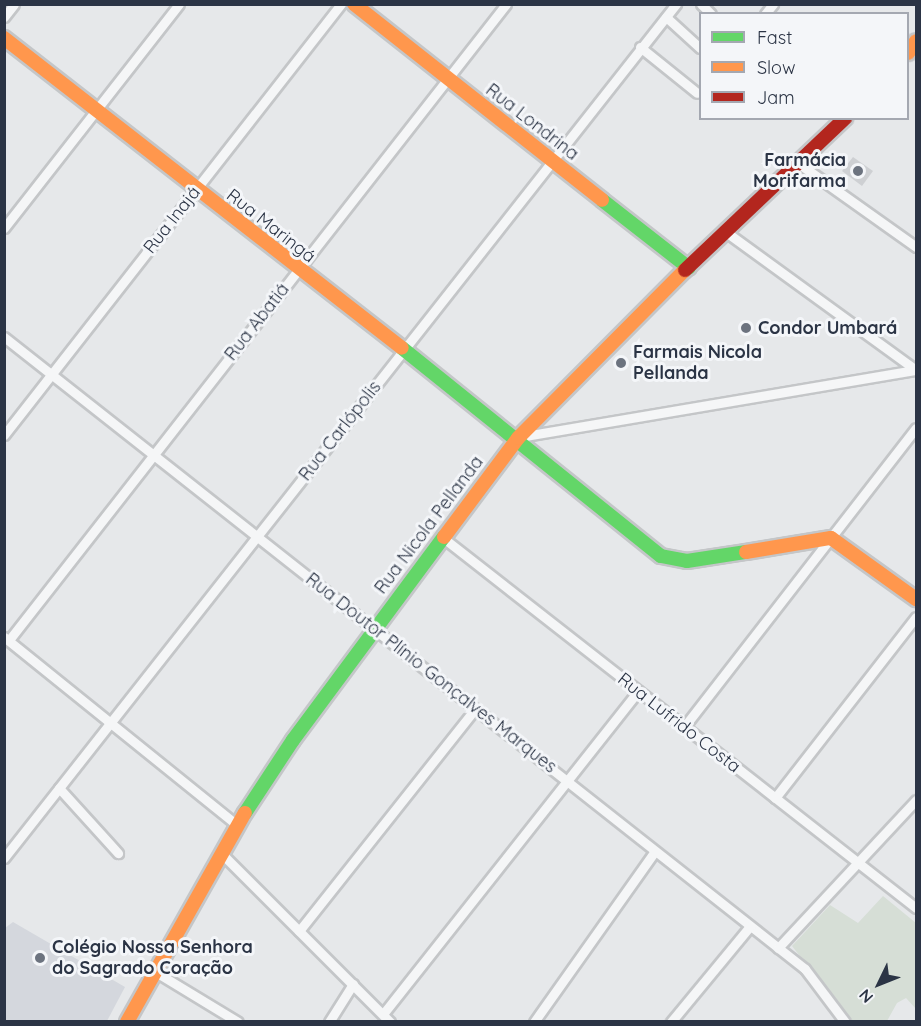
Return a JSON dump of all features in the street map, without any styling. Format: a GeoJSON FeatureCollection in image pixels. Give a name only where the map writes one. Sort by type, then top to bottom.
{"type":"FeatureCollection","features":[{"type":"Feature","properties":{"kind":"street"},"geometry":{"type":"LineString","coordinates":[[4,17],[15,4]]}},
{"type":"Feature","properties":{"kind":"street"},"geometry":{"type":"LineString","coordinates":[[4,228],[97,112],[179,4]]}},
{"type":"Feature","properties":{"kind":"street","name":"Rua Inajá"},"geometry":{"type":"LineString","coordinates":[[4,435],[341,4]]}},
{"type":"Feature","properties":{"kind":"street","name":"Rua Londrina"},"geometry":{"type":"LineString","coordinates":[[354,4],[689,267]]}},
{"type":"Feature","properties":{"kind":"street","name":"Rua Abatiá"},"geometry":{"type":"LineString","coordinates":[[7,638],[506,4]]}},
{"type":"Feature","properties":{"kind":"street","name":"Rua Carlópolis"},"geometry":{"type":"LineString","coordinates":[[4,858],[402,352],[550,159],[676,4]]}},
{"type":"Feature","properties":{"kind":"street"},"geometry":{"type":"LineString","coordinates":[[666,17],[699,47]]}},
{"type":"Feature","properties":{"kind":"street","name":"Rua Maringá"},"geometry":{"type":"LineString","coordinates":[[4,38],[402,352],[519,438],[661,556],[687,561],[831,538]]}},
{"type":"Feature","properties":{"kind":"street"},"geometry":{"type":"LineString","coordinates":[[640,47],[697,93]]}},
{"type":"Feature","properties":{"kind":"street","name":"Rua Nicola Pellanda"},"geometry":{"type":"LineString","coordinates":[[127,1022],[237,825],[374,629],[519,438],[589,362],[798,163],[838,121]]}},
{"type":"Feature","properties":{"kind":"street"},"geometry":{"type":"LineString","coordinates":[[798,163],[916,247]]}},
{"type":"Feature","properties":{"kind":"street"},"geometry":{"type":"LineString","coordinates":[[726,232],[916,370]]}},
{"type":"Feature","properties":{"kind":"street","name":"Rua Doutor Plínio Gonçalves Marques"},"geometry":{"type":"LineString","coordinates":[[4,337],[805,969],[845,1022]]}},
{"type":"Feature","properties":{"kind":"street"},"geometry":{"type":"LineString","coordinates":[[519,438],[916,370]]}},
{"type":"Feature","properties":{"kind":"street"},"geometry":{"type":"LineString","coordinates":[[684,727],[916,428]]}},
{"type":"Feature","properties":{"kind":"street","name":"Rua Lufrido Costa"},"geometry":{"type":"LineString","coordinates":[[442,537],[916,908]]}},
{"type":"Feature","properties":{"kind":"street"},"geometry":{"type":"LineString","coordinates":[[831,538],[916,599]]}},
{"type":"Feature","properties":{"kind":"street"},"geometry":{"type":"LineString","coordinates":[[775,798],[916,617]]}},
{"type":"Feature","properties":{"kind":"street"},"geometry":{"type":"LineString","coordinates":[[7,638],[109,725],[237,825]]}},
{"type":"Feature","properties":{"kind":"street"},"geometry":{"type":"LineString","coordinates":[[221,854],[387,1018],[565,780],[638,691]]}},
{"type":"Feature","properties":{"kind":"street"},"geometry":{"type":"LineString","coordinates":[[299,931],[475,709]]}},
{"type":"Feature","properties":{"kind":"street"},"geometry":{"type":"LineString","coordinates":[[59,788],[118,853]]}},
{"type":"Feature","properties":{"kind":"street"},"geometry":{"type":"LineString","coordinates":[[778,948],[916,800]]}},
{"type":"Feature","properties":{"kind":"street"},"geometry":{"type":"LineString","coordinates":[[534,1022],[655,851]]}},
{"type":"Feature","properties":{"kind":"street"},"geometry":{"type":"LineString","coordinates":[[671,1022],[750,926]]}},
{"type":"Feature","properties":{"kind":"street"},"geometry":{"type":"LineString","coordinates":[[154,971],[238,1022]]}},
{"type":"Feature","properties":{"kind":"street"},"geometry":{"type":"LineString","coordinates":[[328,1022],[353,984]]}},
{"type":"Feature","properties":{"kind":"shaded area"},"geometry":{"type":"Polygon","coordinates":[[[883,896],[916,923],[916,1009],[906,998],[897,1003],[887,1021],[851,1021],[792,946],[830,905],[858,923],[883,896]]]}},
{"type":"Feature","properties":{"kind":"shaded area","name":"Colégio Nossa Senhora do Sagrado Coração"},"geometry":{"type":"Polygon","coordinates":[[[13,922],[125,987],[107,1021],[5,1021],[5,928],[13,922]]]}},
{"type":"Feature","properties":{"kind":"building","name":"Farmácia Morifarma"},"geometry":{"type":"Polygon","coordinates":[[[853,157],[873,171],[862,186],[842,171],[853,157]]]}},
{"type":"Feature","properties":{"kind":"traffic: fast"},"geometry":{"type":"LineString","coordinates":[[602,200],[689,268]]}},
{"type":"Feature","properties":{"kind":"traffic: fast"},"geometry":{"type":"LineString","coordinates":[[402,348],[661,556],[687,561],[746,552]]}},
{"type":"Feature","properties":{"kind":"traffic: fast"},"geometry":{"type":"LineString","coordinates":[[245,813],[293,740],[444,537]]}},
{"type":"Feature","properties":{"kind":"traffic: slow"},"geometry":{"type":"LineString","coordinates":[[354,4],[602,200]]}},
{"type":"Feature","properties":{"kind":"traffic: slow"},"geometry":{"type":"LineString","coordinates":[[4,38],[402,348]]}},
{"type":"Feature","properties":{"kind":"traffic: slow"},"geometry":{"type":"LineString","coordinates":[[909,52],[916,41]]}},
{"type":"Feature","properties":{"kind":"traffic: slow"},"geometry":{"type":"LineString","coordinates":[[444,537],[518,438],[685,270]]}},
{"type":"Feature","properties":{"kind":"traffic: slow"},"geometry":{"type":"LineString","coordinates":[[746,552],[831,538],[916,599]]}},
{"type":"Feature","properties":{"kind":"traffic: slow"},"geometry":{"type":"LineString","coordinates":[[127,1022],[245,813]]}},
{"type":"Feature","properties":{"kind":"traffic: jam"},"geometry":{"type":"LineString","coordinates":[[685,270],[843,120]]}},
{"type":"Feature","properties":{"kind":"place","name":"Farmácia Morifarma"},"geometry":{"type":"Point","coordinates":[858,171]}},
{"type":"Feature","properties":{"kind":"place","name":"Condor Umbará"},"geometry":{"type":"Point","coordinates":[746,328]}},
{"type":"Feature","properties":{"kind":"place","name":"Farmais Nicola Pellanda"},"geometry":{"type":"Point","coordinates":[621,363]}},
{"type":"Feature","properties":{"kind":"place","name":"Colégio Nossa Senhora do Sagrado Coração"},"geometry":{"type":"Point","coordinates":[40,958]}}]}
